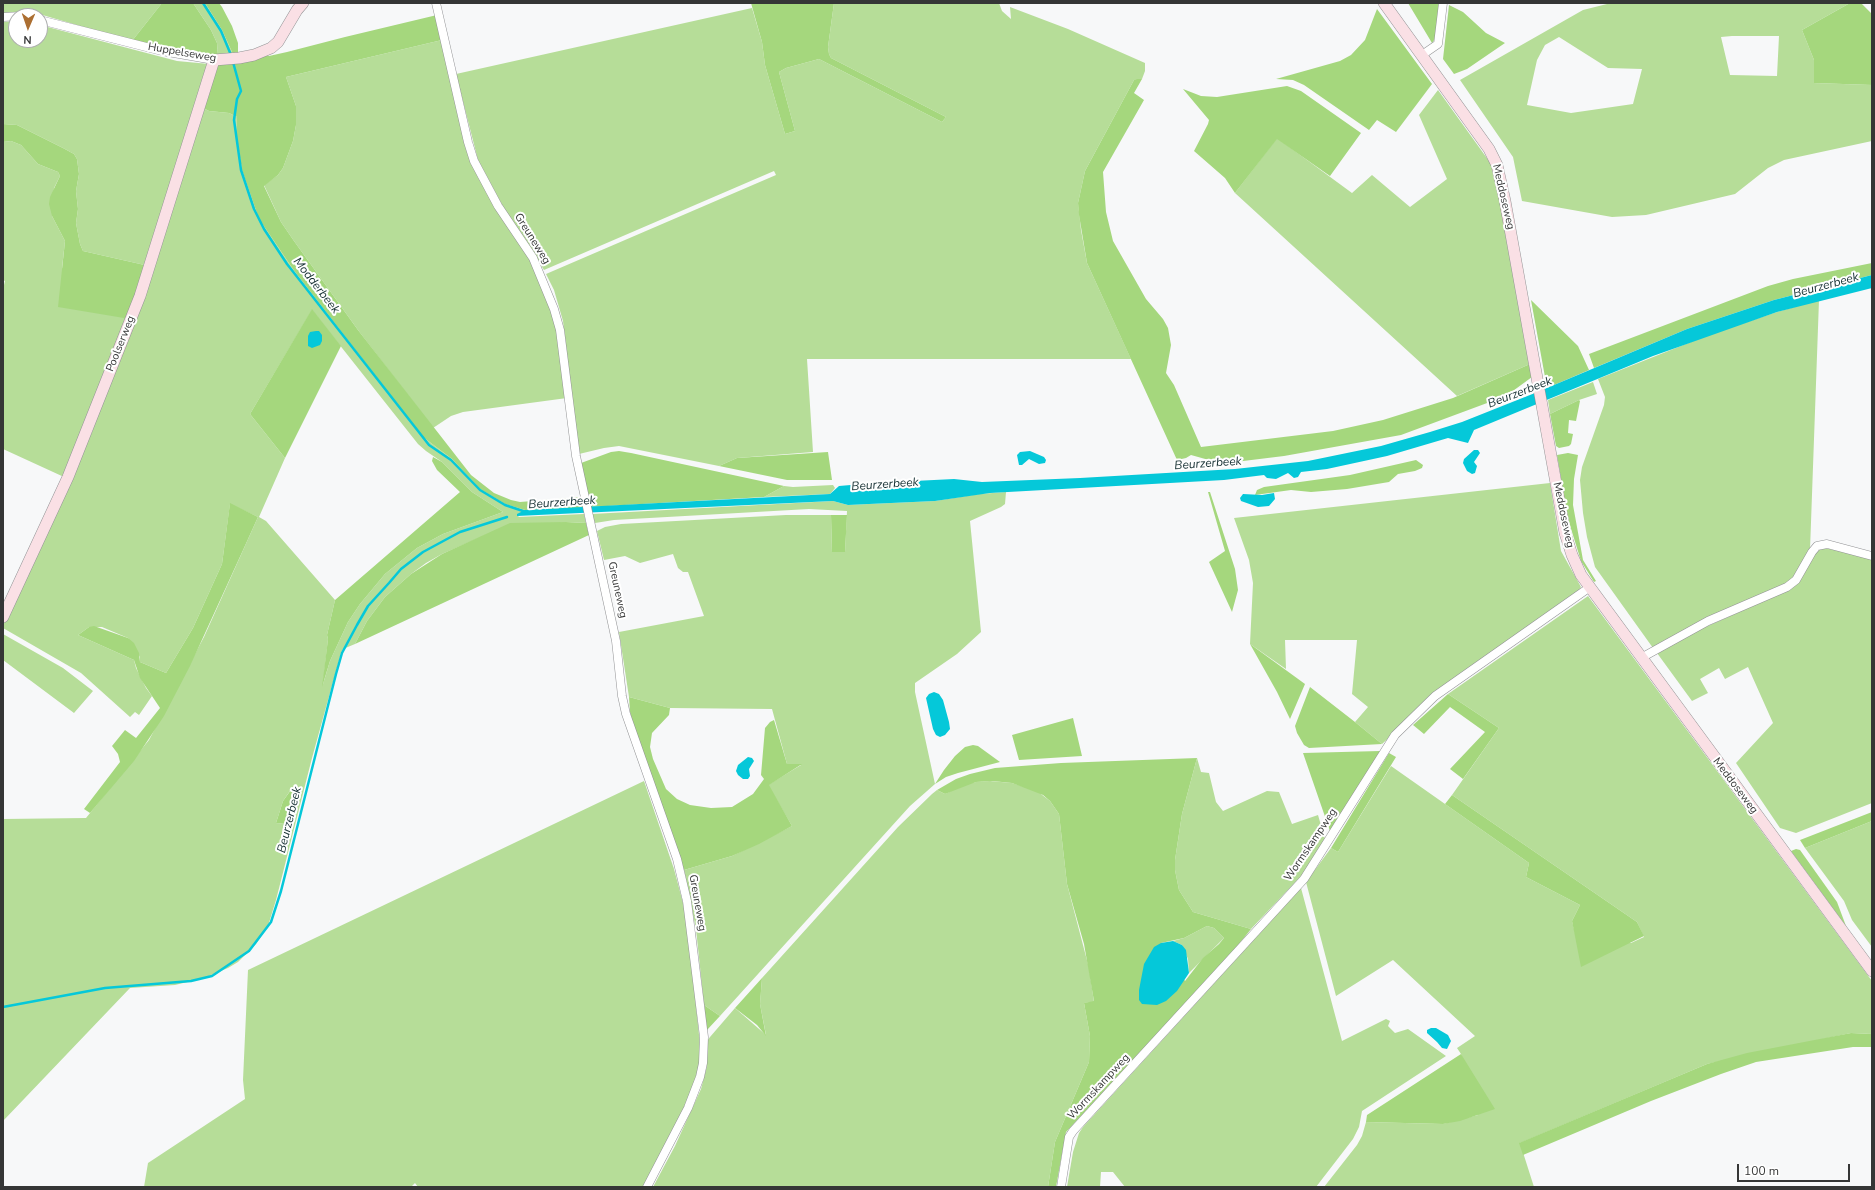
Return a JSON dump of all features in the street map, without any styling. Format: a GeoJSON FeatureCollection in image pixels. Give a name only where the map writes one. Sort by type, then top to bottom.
{"type":"FeatureCollection","features":[{"type":"Feature","properties":{"kind":"street","name":"Huppelseweg"},"geometry":{"type":"LineString","coordinates":[[48,22],[162,52],[214,60],[226,60],[271,48],[278,42],[297,10],[303,3]]}},
{"type":"Feature","properties":{"kind":"street","name":"Greuneweg"},"geometry":{"type":"LineString","coordinates":[[436,3],[468,142],[474,161],[498,206],[533,258],[554,309],[560,330],[576,456],[616,641],[622,696],[626,714],[677,859],[684,886],[692,932],[704,1037],[703,1063],[695,1090],[647,1187]]}},
{"type":"Feature","properties":{"kind":"street","name":"Meddoseweg"},"geometry":{"type":"LineString","coordinates":[[1384,3],[1490,149],[1497,165],[1539,382],[1565,533],[1581,575],[1872,971]]}},
{"type":"Feature","properties":{"kind":"street"},"geometry":{"type":"LineString","coordinates":[[1422,55],[1438,44],[1443,3]]}},
{"type":"Feature","properties":{"kind":"street","name":"Poolserweg"},"geometry":{"type":"LineString","coordinates":[[3,617],[68,477],[140,296],[214,60]]}},
{"type":"Feature","properties":{"kind":"street"},"geometry":{"type":"LineString","coordinates":[[1641,658],[1708,621],[1787,587],[1796,580],[1812,552],[1818,546],[1827,544],[1872,556]]}},
{"type":"Feature","properties":{"kind":"street","name":"Wormskampweg"},"geometry":{"type":"LineString","coordinates":[[1061,1187],[1069,1138],[1073,1131],[1304,879],[1395,735],[1435,696],[1590,587]]}},
{"type":"Feature","properties":{"kind":"green space"},"geometry":{"type":"Polygon","coordinates":[[[3,3],[162,3],[132,41],[48,17],[48,8],[8,8],[8,14],[3,12],[3,3]]]}},
{"type":"Feature","properties":{"kind":"green space"},"geometry":{"type":"Polygon","coordinates":[[[162,3],[193,3],[211,30],[217,43],[218,56],[199,55],[132,41],[162,3]]]}},
{"type":"Feature","properties":{"kind":"green space"},"geometry":{"type":"Polygon","coordinates":[[[193,3],[205,3],[222,30],[233,54],[218,56],[217,43],[211,30],[193,3]]]}},
{"type":"Feature","properties":{"kind":"green space"},"geometry":{"type":"Polygon","coordinates":[[[205,3],[219,3],[222,7],[232,26],[238,43],[238,54],[233,54],[222,30],[205,3]]]}},
{"type":"Feature","properties":{"kind":"green space"},"geometry":{"type":"Polygon","coordinates":[[[751,3],[834,3],[828,47],[831,58],[946,117],[942,122],[819,59],[786,68],[779,72],[795,131],[785,134],[765,65],[762,42],[751,3]]]}},
{"type":"Feature","properties":{"kind":"green space"},"geometry":{"type":"Polygon","coordinates":[[[834,3],[999,3],[1002,11],[1011,19],[1010,7],[1068,29],[1145,63],[1145,71],[1142,79],[1134,80],[1085,171],[1078,203],[1087,263],[1131,359],[807,359],[813,452],[737,458],[719,466],[619,446],[579,454],[563,321],[554,290],[546,274],[776,175],[774,171],[544,270],[501,203],[478,160],[456,74],[752,8],[762,42],[765,65],[785,134],[795,131],[779,72],[786,68],[819,59],[942,122],[946,117],[831,58],[828,47],[834,3]]]}},
{"type":"Feature","properties":{"kind":"green space"},"geometry":{"type":"Polygon","coordinates":[[[1408,3],[1440,3],[1437,36],[1432,43],[1408,3]]]}},
{"type":"Feature","properties":{"kind":"green space"},"geometry":{"type":"Polygon","coordinates":[[[1611,3],[1850,3],[1802,30],[1814,60],[1814,83],[1872,85],[1872,141],[1784,160],[1768,168],[1735,194],[1646,215],[1612,217],[1522,201],[1513,157],[1460,80],[1583,10],[1611,3]],[[1779,36],[1721,37],[1730,75],[1777,76],[1779,36]],[[1559,37],[1545,45],[1537,60],[1527,105],[1571,113],[1633,104],[1642,69],[1608,68],[1559,37]]]}},
{"type":"Feature","properties":{"kind":"green space"},"geometry":{"type":"Polygon","coordinates":[[[1850,3],[1861,3],[1872,14],[1872,85],[1814,83],[1814,60],[1802,30],[1850,3]]]}},
{"type":"Feature","properties":{"kind":"green space"},"geometry":{"type":"Polygon","coordinates":[[[1449,5],[1463,12],[1486,33],[1505,43],[1467,69],[1454,74],[1443,59],[1449,5]]]}},
{"type":"Feature","properties":{"kind":"green space"},"geometry":{"type":"Polygon","coordinates":[[[1377,9],[1432,84],[1396,132],[1377,120],[1369,130],[1304,85],[1293,80],[1276,79],[1340,61],[1351,55],[1365,40],[1377,9]]]}},
{"type":"Feature","properties":{"kind":"green space"},"geometry":{"type":"Polygon","coordinates":[[[437,15],[442,40],[286,77],[296,106],[296,125],[293,141],[283,168],[278,175],[264,186],[281,222],[294,241],[358,330],[471,475],[494,493],[511,500],[520,502],[582,497],[583,508],[525,510],[505,504],[480,489],[452,459],[423,437],[295,272],[259,219],[242,170],[236,132],[237,117],[229,113],[209,111],[201,107],[219,63],[264,54],[269,56],[437,15]]]}},
{"type":"Feature","properties":{"kind":"green space"},"geometry":{"type":"Polygon","coordinates":[[[3,22],[8,22],[8,48],[48,48],[48,27],[177,61],[209,64],[149,266],[83,251],[80,244],[76,223],[78,209],[76,191],[79,174],[77,159],[74,154],[17,125],[3,124],[3,22]]]}},
{"type":"Feature","properties":{"kind":"green space"},"geometry":{"type":"Polygon","coordinates":[[[442,40],[467,146],[551,294],[567,398],[463,412],[451,416],[433,428],[358,330],[294,241],[281,222],[264,185],[278,175],[283,168],[293,141],[296,125],[296,106],[286,77],[442,40]]]}},
{"type":"Feature","properties":{"kind":"green space"},"geometry":{"type":"Polygon","coordinates":[[[1142,79],[1134,93],[1144,100],[1103,172],[1106,212],[1113,241],[1146,299],[1163,319],[1168,328],[1171,345],[1166,373],[1174,385],[1201,447],[1333,431],[1383,420],[1453,398],[1530,364],[1532,377],[1506,396],[1401,435],[1284,456],[1235,462],[1216,462],[1191,455],[1177,460],[1087,263],[1079,215],[1078,203],[1085,171],[1134,80],[1142,79]]]}},
{"type":"Feature","properties":{"kind":"green space"},"geometry":{"type":"Polygon","coordinates":[[[1287,86],[1301,91],[1361,133],[1330,176],[1277,139],[1235,193],[1225,178],[1194,151],[1209,120],[1183,89],[1201,96],[1217,97],[1287,86]]]}},
{"type":"Feature","properties":{"kind":"green space"},"geometry":{"type":"Polygon","coordinates":[[[1438,90],[1494,168],[1530,364],[1457,396],[1235,193],[1277,138],[1352,193],[1372,175],[1410,207],[1447,179],[1419,115],[1438,90]]]}},
{"type":"Feature","properties":{"kind":"green space"},"geometry":{"type":"Polygon","coordinates":[[[201,107],[209,111],[229,113],[237,117],[236,132],[242,170],[259,219],[295,272],[423,437],[452,459],[480,489],[505,504],[525,510],[518,517],[584,514],[586,523],[566,522],[490,533],[442,554],[426,563],[385,597],[367,621],[355,644],[343,649],[341,653],[312,758],[276,900],[268,926],[256,944],[238,962],[204,978],[175,985],[130,988],[3,1121],[3,819],[86,818],[149,740],[204,637],[258,517],[230,504],[222,564],[193,628],[166,673],[140,662],[140,657],[128,638],[102,627],[89,627],[78,635],[134,660],[136,668],[146,688],[152,696],[139,715],[135,712],[130,717],[81,673],[3,628],[3,624],[92,432],[201,107]],[[312,310],[250,414],[285,458],[259,517],[266,521],[335,600],[327,635],[328,639],[323,684],[330,661],[348,622],[360,604],[385,574],[417,548],[443,534],[503,512],[472,492],[442,462],[418,444],[312,310]],[[292,788],[283,801],[276,823],[286,824],[292,788]]]}},
{"type":"Feature","properties":{"kind":"green space"},"geometry":{"type":"Polygon","coordinates":[[[3,124],[17,125],[74,154],[77,159],[79,174],[76,191],[78,209],[76,223],[80,244],[83,251],[149,266],[129,321],[124,318],[58,307],[65,241],[52,216],[49,204],[50,197],[60,176],[58,172],[38,164],[21,145],[11,141],[3,142],[3,124]]]}},
{"type":"Feature","properties":{"kind":"green space"},"geometry":{"type":"Polygon","coordinates":[[[11,141],[21,145],[38,164],[58,172],[60,176],[54,188],[52,216],[65,241],[62,268],[129,321],[64,477],[3,449],[3,289],[5,281],[3,280],[3,142],[11,141]]]}},
{"type":"Feature","properties":{"kind":"green space"},"geometry":{"type":"Polygon","coordinates":[[[1872,263],[1872,275],[1774,300],[1687,329],[1594,368],[1589,354],[1768,286],[1793,279],[1872,263]]]}},
{"type":"Feature","properties":{"kind":"green space"},"geometry":{"type":"Polygon","coordinates":[[[1531,300],[1578,346],[1589,370],[1547,388],[1531,300]]]}},
{"type":"Feature","properties":{"kind":"green space"},"geometry":{"type":"Polygon","coordinates":[[[1819,300],[1810,550],[1791,583],[1653,648],[1595,567],[1587,537],[1580,480],[1582,467],[1604,405],[1605,397],[1598,379],[1711,334],[1819,300]]]}},
{"type":"Feature","properties":{"kind":"green space"},"geometry":{"type":"Polygon","coordinates":[[[312,309],[341,346],[285,458],[250,414],[312,309]]]}},
{"type":"Feature","properties":{"kind":"green space"},"geometry":{"type":"Polygon","coordinates":[[[1593,382],[1597,394],[1579,400],[1550,414],[1548,400],[1593,382]]]}},
{"type":"Feature","properties":{"kind":"green space"},"geometry":{"type":"Polygon","coordinates":[[[1579,400],[1576,421],[1569,420],[1568,433],[1573,434],[1571,444],[1569,446],[1559,448],[1556,446],[1550,414],[1579,400]]]}},
{"type":"Feature","properties":{"kind":"green space"},"geometry":{"type":"Polygon","coordinates":[[[619,451],[784,486],[764,497],[590,507],[581,463],[611,452],[619,451]]]}},
{"type":"Feature","properties":{"kind":"green space"},"geometry":{"type":"Polygon","coordinates":[[[828,452],[832,480],[787,480],[719,466],[737,458],[828,452]]]}},
{"type":"Feature","properties":{"kind":"green space"},"geometry":{"type":"Polygon","coordinates":[[[1568,453],[1578,455],[1574,479],[1573,505],[1583,560],[1596,581],[1594,582],[1581,561],[1568,519],[1557,455],[1568,453]]]}},
{"type":"Feature","properties":{"kind":"green space"},"geometry":{"type":"Polygon","coordinates":[[[433,457],[442,462],[472,492],[503,512],[443,534],[417,548],[385,574],[360,604],[348,622],[330,661],[322,687],[328,639],[327,635],[335,600],[460,492],[437,470],[432,461],[433,457]]]}},
{"type":"Feature","properties":{"kind":"green space"},"geometry":{"type":"Polygon","coordinates":[[[1416,460],[1423,465],[1422,468],[1415,471],[1398,474],[1389,482],[1347,489],[1311,492],[1291,490],[1255,495],[1257,490],[1264,487],[1350,475],[1416,460]]]}},
{"type":"Feature","properties":{"kind":"green space"},"geometry":{"type":"Polygon","coordinates":[[[1550,483],[1561,551],[1581,587],[1579,590],[1447,685],[1382,744],[1355,722],[1368,707],[1352,694],[1357,640],[1285,640],[1286,669],[1250,644],[1253,583],[1249,560],[1234,518],[1550,483]]]}},
{"type":"Feature","properties":{"kind":"green space"},"geometry":{"type":"Polygon","coordinates":[[[833,485],[835,488],[830,494],[764,497],[784,486],[833,485]]]}},
{"type":"Feature","properties":{"kind":"green space"},"geometry":{"type":"Polygon","coordinates":[[[1006,492],[1005,504],[970,521],[981,632],[957,654],[915,683],[915,692],[935,784],[910,806],[720,1016],[704,1005],[696,929],[684,870],[732,856],[792,826],[768,785],[801,765],[787,764],[772,709],[670,708],[629,697],[619,632],[704,616],[688,572],[683,572],[678,568],[673,554],[640,563],[625,556],[604,560],[597,531],[605,527],[621,524],[786,515],[831,515],[832,552],[845,552],[847,511],[809,509],[614,520],[595,523],[592,514],[833,501],[848,505],[935,501],[979,494],[1006,492]]]}},
{"type":"Feature","properties":{"kind":"green space"},"geometry":{"type":"Polygon","coordinates":[[[1208,492],[1210,492],[1235,569],[1238,590],[1232,612],[1209,562],[1225,551],[1208,492]]]}},
{"type":"Feature","properties":{"kind":"green space"},"geometry":{"type":"Polygon","coordinates":[[[230,503],[258,517],[244,548],[190,666],[164,716],[134,761],[90,813],[84,809],[120,762],[118,754],[112,746],[125,730],[136,738],[160,708],[140,678],[134,660],[78,635],[89,627],[94,626],[128,638],[134,643],[139,653],[140,662],[166,673],[193,628],[222,564],[230,503]]]}},
{"type":"Feature","properties":{"kind":"green space"},"geometry":{"type":"Polygon","coordinates":[[[831,515],[847,515],[845,552],[832,552],[831,515]]]}},
{"type":"Feature","properties":{"kind":"green space"},"geometry":{"type":"Polygon","coordinates":[[[510,523],[586,523],[589,535],[355,644],[367,621],[385,597],[411,574],[442,554],[510,523]]]}},
{"type":"Feature","properties":{"kind":"green space"},"geometry":{"type":"Polygon","coordinates":[[[1825,548],[1872,558],[1872,803],[1796,833],[1780,828],[1736,763],[1773,723],[1748,667],[1725,679],[1719,668],[1700,679],[1708,693],[1692,701],[1657,653],[1701,629],[1784,592],[1816,551],[1825,548]]]}},
{"type":"Feature","properties":{"kind":"green space"},"geometry":{"type":"Polygon","coordinates":[[[1588,596],[1872,981],[1872,1034],[1851,1033],[1707,1064],[1520,1143],[1534,1187],[1324,1187],[1357,1145],[1362,1136],[1366,1122],[1443,1124],[1478,1115],[1461,1054],[1457,1048],[1475,1036],[1393,960],[1336,996],[1306,882],[1331,848],[1338,852],[1391,766],[1529,863],[1526,877],[1580,905],[1572,921],[1576,937],[1631,943],[1644,937],[1637,922],[1452,795],[1499,728],[1448,694],[1588,596]]]}},
{"type":"Feature","properties":{"kind":"green space"},"geometry":{"type":"Polygon","coordinates":[[[3,634],[63,668],[93,691],[74,713],[3,660],[3,634]]]}},
{"type":"Feature","properties":{"kind":"green space"},"geometry":{"type":"Polygon","coordinates":[[[1250,644],[1305,684],[1290,719],[1277,692],[1250,644]]]}},
{"type":"Feature","properties":{"kind":"green space"},"geometry":{"type":"Polygon","coordinates":[[[1310,687],[1382,744],[1309,748],[1304,745],[1295,726],[1310,687]]]}},
{"type":"Feature","properties":{"kind":"green space"},"geometry":{"type":"Polygon","coordinates":[[[1448,694],[1499,728],[1463,779],[1450,769],[1485,732],[1450,707],[1424,734],[1413,725],[1448,694]]]}},
{"type":"Feature","properties":{"kind":"green space"},"geometry":{"type":"Polygon","coordinates":[[[629,697],[670,708],[669,715],[652,733],[650,747],[653,759],[666,789],[677,799],[690,805],[711,808],[732,807],[753,794],[764,779],[761,775],[765,728],[774,720],[787,764],[802,764],[769,785],[792,826],[759,844],[732,856],[684,870],[635,732],[630,712],[629,697]]]}},
{"type":"Feature","properties":{"kind":"green space"},"geometry":{"type":"Polygon","coordinates":[[[1073,718],[1082,756],[1019,760],[1012,735],[1073,718]]]}},
{"type":"Feature","properties":{"kind":"green space"},"geometry":{"type":"Polygon","coordinates":[[[973,745],[978,746],[1000,762],[946,777],[935,784],[955,756],[965,747],[973,745]]]}},
{"type":"Feature","properties":{"kind":"green space"},"geometry":{"type":"Polygon","coordinates":[[[1380,751],[1331,834],[1303,753],[1380,751]]]}},
{"type":"Feature","properties":{"kind":"green space"},"geometry":{"type":"Polygon","coordinates":[[[1389,753],[1396,757],[1338,852],[1331,848],[1389,753]]]}},
{"type":"Feature","properties":{"kind":"green space"},"geometry":{"type":"Polygon","coordinates":[[[1197,758],[1201,772],[1209,773],[1216,802],[1223,811],[1267,791],[1279,792],[1292,824],[1318,815],[1325,839],[1303,874],[1251,929],[1193,912],[1179,890],[1175,870],[1175,860],[1182,814],[1197,758]]]}},
{"type":"Feature","properties":{"kind":"green space"},"geometry":{"type":"Polygon","coordinates":[[[1197,758],[1182,814],[1175,860],[1175,870],[1179,890],[1193,912],[1251,929],[1219,969],[1066,1132],[1056,1187],[1048,1187],[1055,1142],[1089,1062],[1090,1036],[1084,1003],[1094,1001],[1084,944],[1067,884],[1059,814],[1050,801],[1043,795],[1012,783],[992,781],[976,782],[945,794],[937,790],[956,779],[995,768],[1061,763],[1197,758]],[[1207,926],[1184,938],[1161,943],[1185,981],[1203,958],[1224,938],[1214,928],[1207,926]]]}},
{"type":"Feature","properties":{"kind":"green space"},"geometry":{"type":"Polygon","coordinates":[[[644,781],[674,869],[683,903],[688,928],[701,1054],[696,1084],[644,1187],[418,1187],[415,1183],[411,1187],[144,1187],[148,1163],[245,1099],[243,1080],[248,970],[644,781]]]}},
{"type":"Feature","properties":{"kind":"green space"},"geometry":{"type":"Polygon","coordinates":[[[990,781],[1012,783],[1037,791],[1050,801],[1059,814],[1067,884],[1089,968],[1094,1002],[1084,1003],[1090,1036],[1089,1062],[1055,1142],[1048,1187],[653,1187],[675,1146],[701,1089],[707,1066],[707,1041],[710,1037],[735,1008],[766,1035],[760,1004],[762,978],[898,827],[932,794],[937,790],[945,794],[963,785],[990,781]]]}},
{"type":"Feature","properties":{"kind":"green space"},"geometry":{"type":"Polygon","coordinates":[[[293,787],[286,824],[276,823],[283,801],[293,787]]]}},
{"type":"Feature","properties":{"kind":"green space"},"geometry":{"type":"Polygon","coordinates":[[[1452,795],[1637,922],[1644,936],[1581,967],[1572,921],[1580,905],[1526,877],[1529,863],[1445,804],[1452,795]]]}},
{"type":"Feature","properties":{"kind":"green space"},"geometry":{"type":"Polygon","coordinates":[[[1872,812],[1872,821],[1805,848],[1800,840],[1872,812]]]}},
{"type":"Feature","properties":{"kind":"green space"},"geometry":{"type":"Polygon","coordinates":[[[1872,821],[1872,947],[1852,920],[1844,901],[1805,848],[1872,821]]]}},
{"type":"Feature","properties":{"kind":"green space"},"geometry":{"type":"Polygon","coordinates":[[[1796,849],[1800,850],[1837,902],[1846,926],[1791,851],[1796,849]]]}},
{"type":"Feature","properties":{"kind":"green space"},"geometry":{"type":"Polygon","coordinates":[[[1301,888],[1342,1041],[1386,1019],[1390,1021],[1388,1026],[1395,1033],[1408,1029],[1446,1056],[1362,1111],[1359,1127],[1353,1139],[1316,1187],[1125,1187],[1113,1172],[1101,1172],[1100,1187],[1067,1187],[1073,1152],[1079,1133],[1083,1127],[1301,888]]]}},
{"type":"Feature","properties":{"kind":"green space"},"geometry":{"type":"Polygon","coordinates":[[[1207,926],[1214,928],[1224,938],[1189,973],[1188,959],[1182,945],[1173,941],[1184,938],[1207,926]]]}},
{"type":"Feature","properties":{"kind":"green space"},"geometry":{"type":"Polygon","coordinates":[[[762,978],[760,1004],[766,1036],[757,1025],[735,1008],[762,978]]]}},
{"type":"Feature","properties":{"kind":"green space"},"geometry":{"type":"Polygon","coordinates":[[[704,1005],[720,1016],[707,1030],[704,1005]]]}},
{"type":"Feature","properties":{"kind":"green space"},"geometry":{"type":"Polygon","coordinates":[[[1851,1033],[1872,1034],[1872,1047],[1853,1047],[1756,1062],[1651,1101],[1523,1155],[1519,1143],[1707,1064],[1747,1053],[1851,1033]]]}},
{"type":"Feature","properties":{"kind":"green space"},"geometry":{"type":"Polygon","coordinates":[[[1461,1054],[1495,1109],[1460,1121],[1443,1124],[1366,1122],[1367,1115],[1461,1054]]]}},
{"type":"Feature","properties":{"kind":"water","name":"Beurzerbeek"},"geometry":{"type":"Polygon","coordinates":[[[1872,275],[1872,288],[1777,312],[1653,356],[1474,430],[1468,443],[1448,438],[1387,456],[1327,469],[1301,472],[1298,477],[1294,478],[1288,473],[1276,479],[1267,478],[1264,475],[1224,480],[990,493],[935,501],[848,505],[833,501],[517,516],[517,514],[525,510],[830,494],[839,486],[874,483],[954,479],[982,482],[1080,478],[1235,469],[1308,461],[1381,446],[1462,422],[1687,329],[1774,300],[1872,275]]]}},
{"type":"Feature","properties":{"kind":"water"},"geometry":{"type":"Polygon","coordinates":[[[319,331],[322,335],[322,341],[320,345],[312,348],[308,346],[308,336],[310,332],[319,331]]]}},
{"type":"Feature","properties":{"kind":"water"},"geometry":{"type":"Polygon","coordinates":[[[1474,450],[1478,450],[1480,453],[1474,462],[1477,466],[1475,473],[1472,474],[1467,471],[1463,463],[1464,459],[1474,450]]]}},
{"type":"Feature","properties":{"kind":"water"},"geometry":{"type":"Polygon","coordinates":[[[1030,451],[1044,457],[1046,460],[1045,463],[1039,464],[1029,459],[1022,465],[1019,465],[1017,455],[1020,452],[1030,451]]]}},
{"type":"Feature","properties":{"kind":"water"},"geometry":{"type":"Polygon","coordinates":[[[1274,493],[1275,499],[1269,506],[1258,507],[1241,501],[1240,498],[1243,494],[1262,495],[1274,493]]]}},
{"type":"Feature","properties":{"kind":"water"},"geometry":{"type":"Polygon","coordinates":[[[934,692],[939,694],[943,700],[950,729],[945,735],[940,737],[936,735],[933,729],[926,698],[929,694],[934,692]]]}},
{"type":"Feature","properties":{"kind":"water"},"geometry":{"type":"Polygon","coordinates":[[[748,757],[752,758],[754,761],[749,769],[750,776],[748,779],[743,779],[736,771],[738,765],[748,757]]]}},
{"type":"Feature","properties":{"kind":"water"},"geometry":{"type":"Polygon","coordinates":[[[1173,941],[1182,945],[1186,950],[1189,973],[1177,991],[1166,1001],[1157,1005],[1142,1004],[1139,1000],[1139,990],[1144,964],[1154,947],[1161,943],[1173,941]]]}},
{"type":"Feature","properties":{"kind":"water"},"geometry":{"type":"Polygon","coordinates":[[[1436,1028],[1448,1035],[1451,1041],[1447,1049],[1442,1048],[1427,1033],[1427,1030],[1436,1028]]]}},
{"type":"Feature","properties":{"kind":"waterway","name":"Modderbeek"},"geometry":{"type":"LineString","coordinates":[[203,3],[221,31],[231,55]]}},
{"type":"Feature","properties":{"kind":"waterway","name":"Modderbeek"},"geometry":{"type":"LineString","coordinates":[[233,62],[241,91],[237,99],[234,120],[241,170],[254,209],[264,229],[287,264],[429,445],[451,460],[480,490],[505,505],[526,512]]}},
{"type":"Feature","properties":{"kind":"waterway","name":"Beurzerbeek"},"geometry":{"type":"LineString","coordinates":[[3,1007],[105,988],[191,981],[212,976],[249,951],[271,922],[281,891],[342,653],[368,606],[401,569],[423,552],[460,532],[507,517]]}}]}
